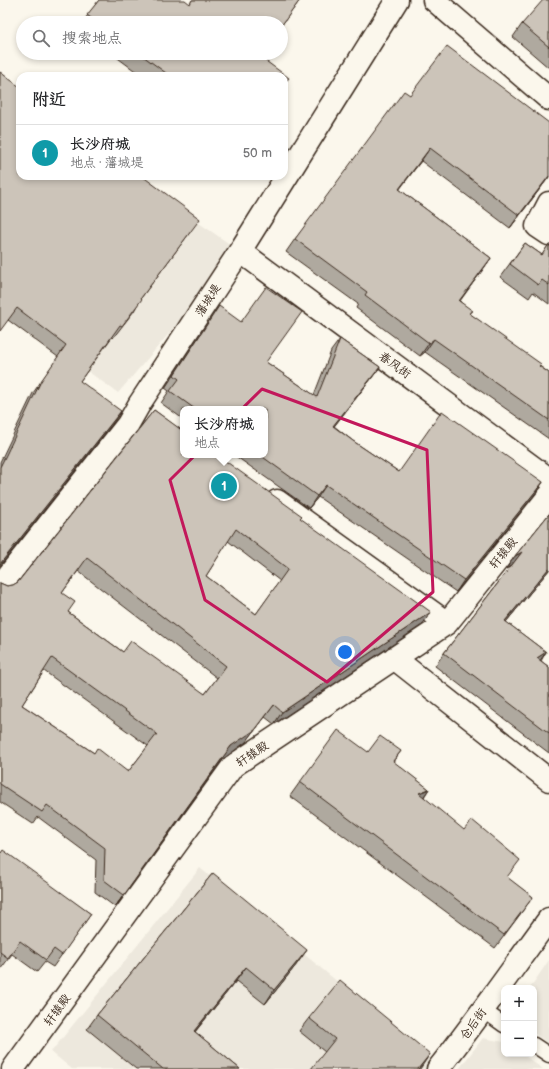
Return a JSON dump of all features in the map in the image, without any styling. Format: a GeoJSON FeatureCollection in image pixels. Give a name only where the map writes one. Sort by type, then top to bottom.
{"type":"FeatureCollection","features":[{"type":"Feature","properties":{"kind":"street","name":"藩城堤"},"geometry":{"type":"LineString","coordinates":[[288,174],[397,0]]}},
{"type":"Feature","properties":{"kind":"street"},"geometry":{"type":"LineString","coordinates":[[434,0],[549,99]]}},
{"type":"Feature","properties":{"kind":"street","name":"藩城堤"},"geometry":{"type":"LineString","coordinates":[[0,586],[128,424],[140,403],[240,251],[284,180]]}},
{"type":"Feature","properties":{"kind":"street"},"geometry":{"type":"LineString","coordinates":[[549,203],[537,226],[549,234]]}},
{"type":"Feature","properties":{"kind":"street","name":"春风街"},"geometry":{"type":"LineString","coordinates":[[240,251],[549,479]]}},
{"type":"Feature","properties":{"kind":"street"},"geometry":{"type":"LineString","coordinates":[[140,403],[158,416]]}},
{"type":"Feature","properties":{"kind":"street"},"geometry":{"type":"LineString","coordinates":[[263,491],[447,623]]}},
{"type":"Feature","properties":{"kind":"street","name":"轩辕殿"},"geometry":{"type":"LineString","coordinates":[[13,1069],[233,766],[447,623],[549,496]]}},
{"type":"Feature","properties":{"kind":"street"},"geometry":{"type":"LineString","coordinates":[[394,658],[549,780]]}},
{"type":"Feature","properties":{"kind":"street","name":"仓后街"},"geometry":{"type":"LineString","coordinates":[[438,1069],[549,919]]}},
{"type":"Feature","properties":{"kind":"lane"},"geometry":{"type":"LineString","coordinates":[[483,1010],[501,1023]]}},
{"type":"Feature","properties":{"kind":"lane"},"geometry":{"type":"LineString","coordinates":[[537,1047],[549,1055]]}},
{"type":"Feature","properties":{"kind":"highlighted area"},"geometry":{"type":"Polygon","coordinates":[[[262,389],[427,450],[433,592],[327,682],[205,600],[170,480],[262,389]]]}},
{"type":"Feature","properties":{"kind":"shaded area"},"geometry":{"type":"Polygon","coordinates":[[[19,180],[136,180],[240,251],[118,393],[0,308],[19,180]]]}},
{"type":"Feature","properties":{"kind":"shaded area"},"geometry":{"type":"Polygon","coordinates":[[[200,868],[432,1060],[425,1069],[72,1069],[51,1052],[200,868]]]}},
{"type":"Feature","properties":{"kind":"shaded area"},"geometry":{"type":"Polygon","coordinates":[[[549,960],[549,1044],[537,1035],[537,985],[532,985],[549,960]]]}},
{"type":"Feature","properties":{"kind":"shaded area"},"geometry":{"type":"Polygon","coordinates":[[[483,1038],[501,1041],[501,1057],[526,1057],[543,1069],[459,1069],[483,1038]]]}},
{"type":"Feature","properties":{"kind":"building"},"geometry":{"type":"Polygon","coordinates":[[[99,0],[185,0],[190,4],[192,0],[300,0],[288,16],[87,15],[99,0]]]}},
{"type":"Feature","properties":{"kind":"building"},"geometry":{"type":"Polygon","coordinates":[[[543,0],[549,0],[549,47],[522,24],[543,0]]]}},
{"type":"Feature","properties":{"kind":"building"},"geometry":{"type":"Polygon","coordinates":[[[447,46],[549,123],[549,176],[519,215],[430,148],[399,189],[491,258],[459,301],[473,311],[469,313],[541,364],[539,366],[549,373],[549,420],[434,339],[429,343],[365,295],[367,292],[295,239],[404,91],[410,95],[447,46]]]}},
{"type":"Feature","properties":{"kind":"building"},"geometry":{"type":"Polygon","coordinates":[[[148,60],[264,60],[281,72],[165,72],[148,60]]]}},
{"type":"Feature","properties":{"kind":"building"},"geometry":{"type":"Polygon","coordinates":[[[0,72],[16,84],[16,180],[147,180],[200,219],[80,381],[121,411],[0,564],[0,467],[41,381],[66,345],[17,308],[0,331],[0,72]]]}},
{"type":"Feature","properties":{"kind":"building"},"geometry":{"type":"Polygon","coordinates":[[[525,243],[542,255],[549,244],[549,285],[542,280],[538,285],[510,264],[525,243]]]}},
{"type":"Feature","properties":{"kind":"building"},"geometry":{"type":"Polygon","coordinates":[[[266,287],[302,312],[266,362],[317,397],[340,339],[380,367],[333,426],[399,472],[442,411],[543,482],[464,580],[326,485],[317,496],[264,458],[268,458],[268,406],[191,406],[170,391],[179,379],[174,375],[219,306],[241,322],[266,287]]]}},
{"type":"Feature","properties":{"kind":"building"},"geometry":{"type":"Polygon","coordinates":[[[154,410],[180,429],[180,458],[221,458],[302,516],[300,518],[431,612],[282,712],[274,705],[255,730],[231,746],[124,895],[104,880],[105,848],[47,805],[42,812],[0,784],[0,583],[7,586],[18,582],[154,410]],[[236,529],[206,576],[256,614],[288,569],[236,529]],[[87,558],[62,593],[75,602],[68,612],[123,652],[131,641],[205,694],[226,666],[87,558]],[[52,658],[22,705],[94,753],[97,748],[128,772],[157,734],[52,658]]]}},
{"type":"Feature","properties":{"kind":"building"},"geometry":{"type":"Polygon","coordinates":[[[549,514],[549,568],[505,621],[546,652],[537,658],[549,667],[549,733],[444,653],[522,552],[515,556],[549,514]]]}},
{"type":"Feature","properties":{"kind":"building"},"geometry":{"type":"Polygon","coordinates":[[[338,730],[368,752],[380,736],[401,751],[393,761],[429,789],[419,793],[464,830],[472,820],[520,860],[507,877],[533,897],[504,935],[300,782],[338,730]]]}},
{"type":"Feature","properties":{"kind":"building"},"geometry":{"type":"Polygon","coordinates":[[[3,850],[91,914],[62,955],[54,949],[46,960],[20,941],[8,958],[0,952],[0,852],[1,853],[3,850]]]}},
{"type":"Feature","properties":{"kind":"building"},"geometry":{"type":"Polygon","coordinates":[[[213,873],[307,950],[274,990],[246,967],[194,1031],[240,1069],[163,1069],[97,1015],[213,873]]]}},
{"type":"Feature","properties":{"kind":"building"},"geometry":{"type":"Polygon","coordinates":[[[340,980],[430,1054],[418,1069],[311,1069],[335,1039],[309,1018],[340,980]]]}},
{"type":"Feature","properties":{"kind":"place","name":"长沙府城"},"geometry":{"type":"Point","coordinates":[224,486]}}]}
